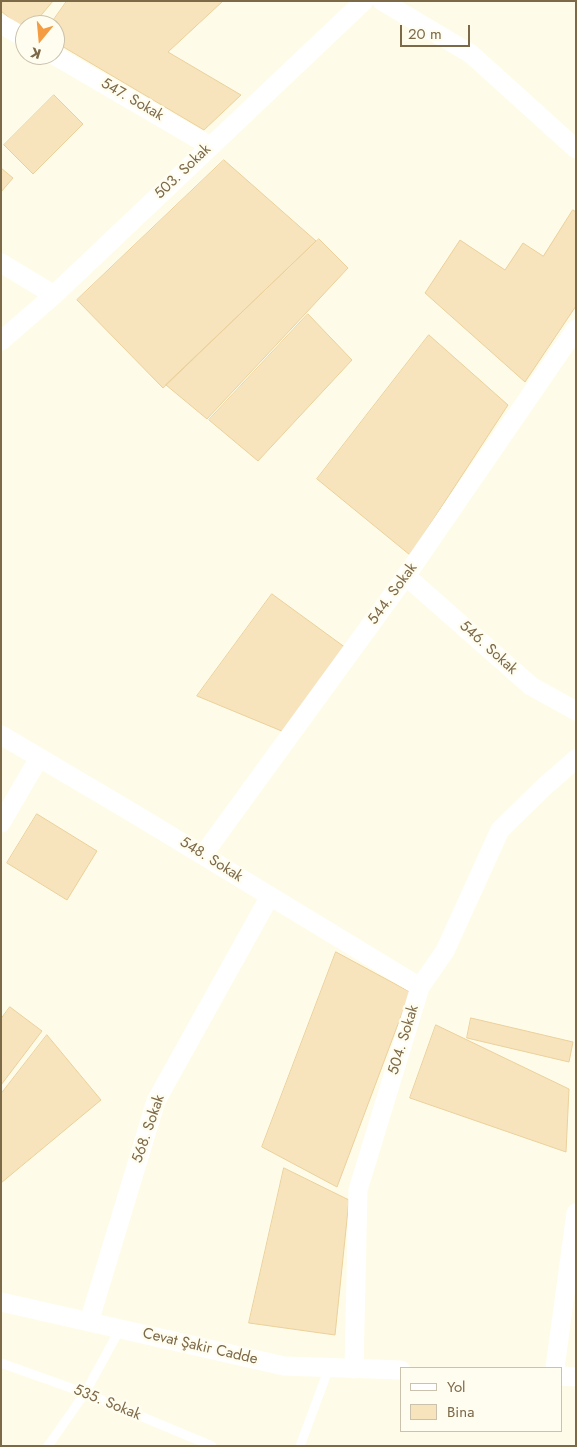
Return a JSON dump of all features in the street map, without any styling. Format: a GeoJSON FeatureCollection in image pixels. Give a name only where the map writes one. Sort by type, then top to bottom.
{"type":"FeatureCollection","features":[{"type":"Feature","properties":{"kind":"street","name":"503. Sokak"},"geometry":{"type":"LineString","coordinates":[[1,341],[54,295],[364,1]]}},
{"type":"Feature","properties":{"kind":"street"},"geometry":{"type":"LineString","coordinates":[[382,1],[471,54],[576,149]]}},
{"type":"Feature","properties":{"kind":"street"},"geometry":{"type":"LineString","coordinates":[[1,24],[15,32]]}},
{"type":"Feature","properties":{"kind":"street","name":"547. Sokak"},"geometry":{"type":"LineString","coordinates":[[65,61],[210,146]]}},
{"type":"Feature","properties":{"kind":"street"},"geometry":{"type":"LineString","coordinates":[[1,263],[54,295]]}},
{"type":"Feature","properties":{"kind":"street","name":"544. Sokak"},"geometry":{"type":"LineString","coordinates":[[203,856],[406,576],[576,329]]}},
{"type":"Feature","properties":{"kind":"street","name":"546. Sokak"},"geometry":{"type":"LineString","coordinates":[[406,576],[531,686],[576,711]]}},
{"type":"Feature","properties":{"kind":"street","name":"548. Sokak"},"geometry":{"type":"LineString","coordinates":[[1,735],[420,986]]}},
{"type":"Feature","properties":{"kind":"street"},"geometry":{"type":"LineString","coordinates":[[1,823],[39,758]]}},
{"type":"Feature","properties":{"kind":"street","name":"504. Sokak"},"geometry":{"type":"LineString","coordinates":[[354,1369],[358,1190],[420,986],[445,951],[500,830],[576,759]]}},
{"type":"Feature","properties":{"kind":"street","name":"568. Sokak"},"geometry":{"type":"LineString","coordinates":[[89,1322],[156,1101],[270,896]]}},
{"type":"Feature","properties":{"kind":"street"},"geometry":{"type":"LineString","coordinates":[[555,1367],[576,1213]]}},
{"type":"Feature","properties":{"kind":"street","name":"Cevat Şakir Cadde"},"geometry":{"type":"LineString","coordinates":[[1,1302],[284,1366],[400,1370]]}},
{"type":"Feature","properties":{"kind":"street"},"geometry":{"type":"LineString","coordinates":[[562,1376],[576,1377]]}},
{"type":"Feature","properties":{"kind":"lane"},"geometry":{"type":"LineString","coordinates":[[48,1446],[85,1393],[120,1328]]}},
{"type":"Feature","properties":{"kind":"lane","name":"535. Sokak"},"geometry":{"type":"LineString","coordinates":[[1,1363],[85,1393],[212,1446]]}},
{"type":"Feature","properties":{"kind":"lane"},"geometry":{"type":"LineString","coordinates":[[300,1446],[328,1368]]}},
{"type":"Feature","properties":{"kind":"building"},"geometry":{"type":"Polygon","coordinates":[[[4,1],[53,1],[41,15],[15,15],[15,23],[1,11],[1,4],[4,1]]]}},
{"type":"Feature","properties":{"kind":"building"},"geometry":{"type":"Polygon","coordinates":[[[67,1],[223,1],[168,52],[241,95],[204,130],[65,48],[65,15],[57,15],[67,1]]]}},
{"type":"Feature","properties":{"kind":"building"},"geometry":{"type":"Polygon","coordinates":[[[54,95],[83,124],[33,174],[4,145],[54,95]]]}},
{"type":"Feature","properties":{"kind":"building"},"geometry":{"type":"Polygon","coordinates":[[[224,160],[316,241],[163,388],[77,300],[224,160]]]}},
{"type":"Feature","properties":{"kind":"building"},"geometry":{"type":"Polygon","coordinates":[[[1,168],[13,178],[1,192],[1,168]]]}},
{"type":"Feature","properties":{"kind":"building"},"geometry":{"type":"Polygon","coordinates":[[[573,210],[576,212],[576,306],[525,382],[425,293],[460,240],[505,270],[523,243],[543,256],[573,210]]]}},
{"type":"Feature","properties":{"kind":"building"},"geometry":{"type":"Polygon","coordinates":[[[319,239],[348,268],[207,419],[166,385],[319,239]]]}},
{"type":"Feature","properties":{"kind":"building"},"geometry":{"type":"Polygon","coordinates":[[[308,314],[352,360],[258,461],[209,420],[308,314]]]}},
{"type":"Feature","properties":{"kind":"building"},"geometry":{"type":"Polygon","coordinates":[[[429,335],[508,405],[410,555],[317,479],[429,335]]]}},
{"type":"Feature","properties":{"kind":"building"},"geometry":{"type":"Polygon","coordinates":[[[272,594],[346,648],[284,732],[197,696],[272,594]]]}},
{"type":"Feature","properties":{"kind":"building"},"geometry":{"type":"Polygon","coordinates":[[[37,814],[97,851],[67,900],[7,863],[37,814]]]}},
{"type":"Feature","properties":{"kind":"building"},"geometry":{"type":"Polygon","coordinates":[[[336,952],[410,992],[337,1187],[262,1147],[336,952]]]}},
{"type":"Feature","properties":{"kind":"building"},"geometry":{"type":"Polygon","coordinates":[[[10,1007],[42,1031],[1,1085],[1,1019],[10,1007]]]}},
{"type":"Feature","properties":{"kind":"building"},"geometry":{"type":"Polygon","coordinates":[[[471,1018],[573,1042],[569,1062],[467,1038],[471,1018]]]}},
{"type":"Feature","properties":{"kind":"building"},"geometry":{"type":"Polygon","coordinates":[[[436,1025],[569,1089],[566,1152],[410,1098],[436,1025]]]}},
{"type":"Feature","properties":{"kind":"building"},"geometry":{"type":"Polygon","coordinates":[[[47,1035],[101,1100],[1,1183],[1,1094],[47,1035]]]}},
{"type":"Feature","properties":{"kind":"building"},"geometry":{"type":"Polygon","coordinates":[[[284,1168],[349,1200],[335,1335],[249,1323],[284,1168]]]}}]}
